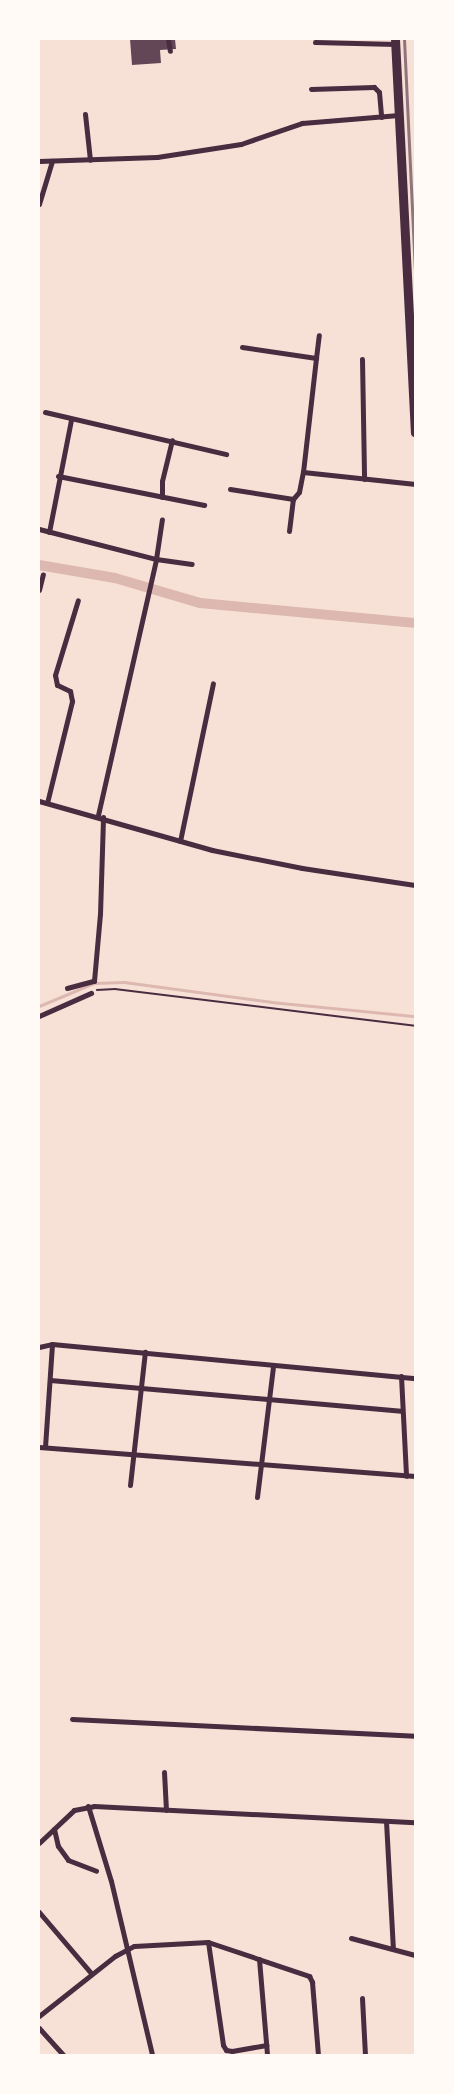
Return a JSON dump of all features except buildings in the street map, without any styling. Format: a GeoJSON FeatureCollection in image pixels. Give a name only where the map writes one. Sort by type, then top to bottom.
{"type":"FeatureCollection","features":[{"type":"Feature","properties":{"kind":"highway"},"geometry":{"type":"LineString","coordinates":[[395,41],[415,432]]}},
{"type":"Feature","properties":{"kind":"street"},"geometry":{"type":"LineString","coordinates":[[168,39],[170,51]]}},
{"type":"Feature","properties":{"kind":"street"},"geometry":{"type":"LineString","coordinates":[[315,42],[395,41]]}},
{"type":"Feature","properties":{"kind":"street"},"geometry":{"type":"LineString","coordinates":[[311,88],[374,87],[379,92],[381,117]]}},
{"type":"Feature","properties":{"kind":"street"},"geometry":{"type":"LineString","coordinates":[[85,114],[90,160]]}},
{"type":"Feature","properties":{"kind":"street"},"geometry":{"type":"LineString","coordinates":[[39,161],[157,157],[241,144],[302,123],[399,116]]}},
{"type":"Feature","properties":{"kind":"street"},"geometry":{"type":"LineString","coordinates":[[39,204],[52,161]]}},
{"type":"Feature","properties":{"kind":"street"},"geometry":{"type":"LineString","coordinates":[[289,531],[292,499],[299,492],[303,472],[319,335]]}},
{"type":"Feature","properties":{"kind":"street"},"geometry":{"type":"LineString","coordinates":[[242,347],[316,358]]}},
{"type":"Feature","properties":{"kind":"street"},"geometry":{"type":"LineString","coordinates":[[362,359],[364,479]]}},
{"type":"Feature","properties":{"kind":"street"},"geometry":{"type":"LineString","coordinates":[[45,412],[71,420],[172,440],[226,454]]}},
{"type":"Feature","properties":{"kind":"street"},"geometry":{"type":"LineString","coordinates":[[49,532],[58,476],[71,420]]}},
{"type":"Feature","properties":{"kind":"street"},"geometry":{"type":"LineString","coordinates":[[162,497],[162,481],[172,440]]}},
{"type":"Feature","properties":{"kind":"street"},"geometry":{"type":"LineString","coordinates":[[303,472],[415,484]]}},
{"type":"Feature","properties":{"kind":"street"},"geometry":{"type":"LineString","coordinates":[[58,476],[204,505]]}},
{"type":"Feature","properties":{"kind":"street"},"geometry":{"type":"LineString","coordinates":[[230,489],[292,499]]}},
{"type":"Feature","properties":{"kind":"street"},"geometry":{"type":"LineString","coordinates":[[67,988],[94,981],[100,914],[101,816],[156,559],[162,519]]}},
{"type":"Feature","properties":{"kind":"street"},"geometry":{"type":"LineString","coordinates":[[39,529],[156,559],[192,564]]}},
{"type":"Feature","properties":{"kind":"street"},"geometry":{"type":"LineString","coordinates":[[39,590],[43,574]]}},
{"type":"Feature","properties":{"kind":"street"},"geometry":{"type":"LineString","coordinates":[[47,803],[72,701],[70,691],[57,685],[55,675],[78,600]]}},
{"type":"Feature","properties":{"kind":"street"},"geometry":{"type":"LineString","coordinates":[[180,841],[213,683]]}},
{"type":"Feature","properties":{"kind":"street"},"geometry":{"type":"LineString","coordinates":[[39,801],[101,816],[180,841],[270,862],[415,885]]}},
{"type":"Feature","properties":{"kind":"street"},"geometry":{"type":"LineString","coordinates":[[39,1016],[91,993]]}},
{"type":"Feature","properties":{"kind":"street"},"geometry":{"type":"LineString","coordinates":[[39,1347],[52,1344],[415,1378]]}},
{"type":"Feature","properties":{"kind":"street"},"geometry":{"type":"LineString","coordinates":[[52,1344],[42,1447],[262,1462],[415,1476]]}},
{"type":"Feature","properties":{"kind":"street"},"geometry":{"type":"LineString","coordinates":[[130,1485],[145,1352]]}},
{"type":"Feature","properties":{"kind":"street"},"geometry":{"type":"LineString","coordinates":[[257,1497],[273,1366]]}},
{"type":"Feature","properties":{"kind":"street"},"geometry":{"type":"LineString","coordinates":[[401,1376],[406,1476]]}},
{"type":"Feature","properties":{"kind":"street"},"geometry":{"type":"LineString","coordinates":[[50,1380],[401,1411]]}},
{"type":"Feature","properties":{"kind":"street"},"geometry":{"type":"LineString","coordinates":[[72,1719],[415,1736]]}},
{"type":"Feature","properties":{"kind":"street"},"geometry":{"type":"LineString","coordinates":[[165,1772],[166,1810]]}},
{"type":"Feature","properties":{"kind":"street"},"geometry":{"type":"LineString","coordinates":[[88,1806],[111,1881],[125,1950],[152,2055]]}},
{"type":"Feature","properties":{"kind":"street"},"geometry":{"type":"LineString","coordinates":[[39,1843],[74,1810],[88,1806],[415,1822]]}},
{"type":"Feature","properties":{"kind":"street"},"geometry":{"type":"LineString","coordinates":[[386,1821],[393,1949]]}},
{"type":"Feature","properties":{"kind":"street"},"geometry":{"type":"LineString","coordinates":[[54,1829],[58,1846],[68,1860],[96,1870]]}},
{"type":"Feature","properties":{"kind":"street"},"geometry":{"type":"LineString","coordinates":[[39,1912],[92,1973]]}},
{"type":"Feature","properties":{"kind":"street"},"geometry":{"type":"LineString","coordinates":[[351,1938],[415,1955]]}},
{"type":"Feature","properties":{"kind":"street"},"geometry":{"type":"LineString","coordinates":[[208,1942],[223,2045],[226,2050],[232,2051],[266,2045]]}},
{"type":"Feature","properties":{"kind":"street"},"geometry":{"type":"LineString","coordinates":[[39,2015],[92,1973],[134,1946],[208,1942],[309,1976],[312,1982],[318,2055]]}},
{"type":"Feature","properties":{"kind":"street"},"geometry":{"type":"LineString","coordinates":[[259,1959],[267,2055]]}},
{"type":"Feature","properties":{"kind":"street"},"geometry":{"type":"LineString","coordinates":[[362,1998],[365,2055]]}},
{"type":"Feature","properties":{"kind":"street"},"geometry":{"type":"LineString","coordinates":[[39,2028],[63,2055]]}},
{"type":"Feature","properties":{"kind":"path"},"geometry":{"type":"LineString","coordinates":[[91,993],[115,989],[415,1026]]}},
{"type":"Feature","properties":{"kind":"waterway"},"geometry":{"type":"LineString","coordinates":[[39,565],[115,578],[200,603],[414,623]]}},
{"type":"Feature","properties":{"kind":"waterway"},"geometry":{"type":"LineString","coordinates":[[39,1006],[94,983],[124,982],[271,1002],[415,1016]]}},
{"type":"Feature","properties":{"kind":"railway"},"geometry":{"type":"LineString","coordinates":[[404,39],[415,269]]}}]}
